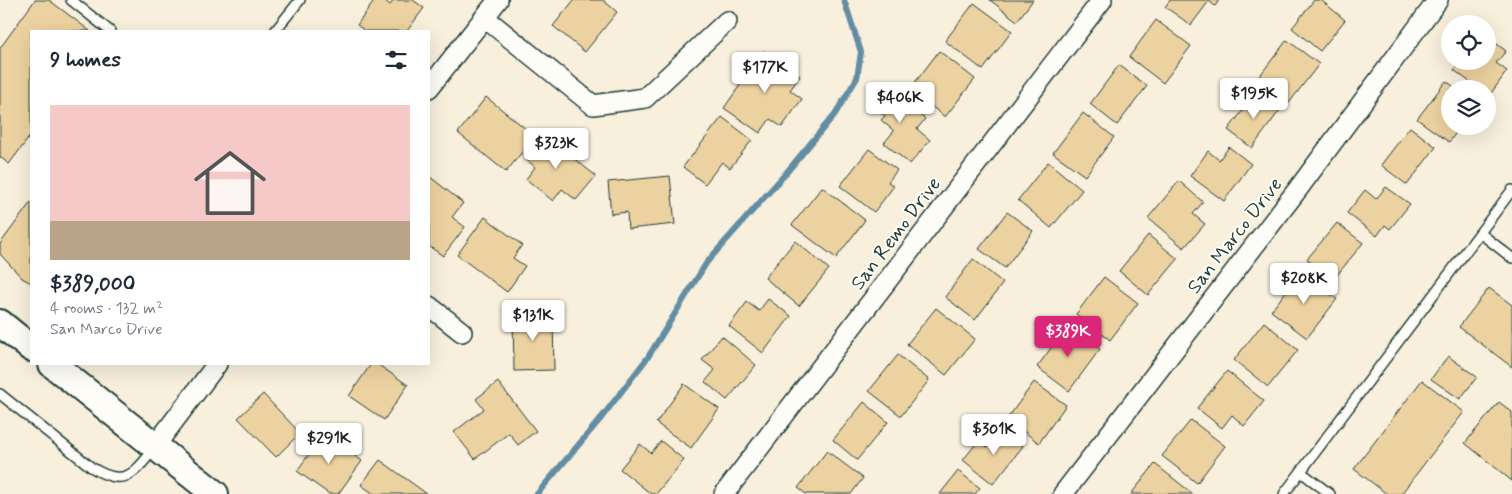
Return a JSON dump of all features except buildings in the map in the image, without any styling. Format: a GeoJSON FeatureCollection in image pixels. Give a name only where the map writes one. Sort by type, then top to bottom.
{"type":"FeatureCollection","features":[{"type":"Feature","properties":{"kind":"street"},"geometry":{"type":"LineString","coordinates":[[430,87],[498,0]]}},
{"type":"Feature","properties":{"kind":"street","name":"San Remo Drive"},"geometry":{"type":"LineString","coordinates":[[724,494],[1102,0]]}},
{"type":"Feature","properties":{"kind":"street","name":"San Marco Drive"},"geometry":{"type":"LineString","coordinates":[[1063,494],[1298,189],[1438,0]]}},
{"type":"Feature","properties":{"kind":"street"},"geometry":{"type":"LineString","coordinates":[[485,18],[593,105],[645,98],[727,22]]}},
{"type":"Feature","properties":{"kind":"street"},"geometry":{"type":"LineString","coordinates":[[430,307],[462,332]]}},
{"type":"Feature","properties":{"kind":"street"},"geometry":{"type":"LineString","coordinates":[[0,323],[30,347]]}},
{"type":"Feature","properties":{"kind":"street"},"geometry":{"type":"LineString","coordinates":[[53,365],[215,494]]}},
{"type":"Feature","properties":{"kind":"street"},"geometry":{"type":"LineString","coordinates":[[155,446],[216,365]]}},
{"type":"Feature","properties":{"kind":"lane"},"geometry":{"type":"LineString","coordinates":[[276,30],[300,0]]}},
{"type":"Feature","properties":{"kind":"lane"},"geometry":{"type":"LineString","coordinates":[[77,2],[109,30]]}},
{"type":"Feature","properties":{"kind":"lane"},"geometry":{"type":"LineString","coordinates":[[1284,494],[1512,190]]}},
{"type":"Feature","properties":{"kind":"lane"},"geometry":{"type":"LineString","coordinates":[[1480,233],[1512,258]]}},
{"type":"Feature","properties":{"kind":"lane"},"geometry":{"type":"LineString","coordinates":[[0,394],[106,476],[122,477],[136,471],[155,446]]}},
{"type":"Feature","properties":{"kind":"lane"},"geometry":{"type":"LineString","coordinates":[[1301,472],[1330,494]]}},
{"type":"Feature","properties":{"kind":"waterway"},"geometry":{"type":"LineString","coordinates":[[537,494],[602,417],[648,357],[707,262],[786,173],[835,114],[857,78],[861,52],[844,0]]}}]}
